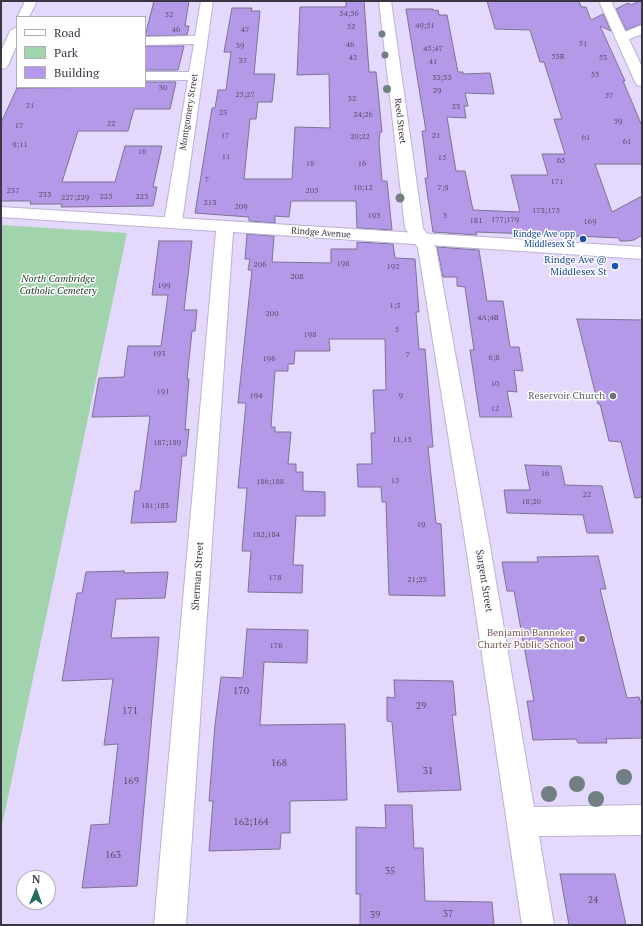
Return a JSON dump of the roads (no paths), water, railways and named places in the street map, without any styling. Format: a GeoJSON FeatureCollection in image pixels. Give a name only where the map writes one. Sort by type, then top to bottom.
{"type":"FeatureCollection","features":[{"type":"Feature","properties":{"kind":"street"},"geometry":{"type":"LineString","coordinates":[[24,16],[31,1]]}},
{"type":"Feature","properties":{"kind":"street","name":"Montgomery Street"},"geometry":{"type":"LineString","coordinates":[[173,222],[207,1]]}},
{"type":"Feature","properties":{"kind":"street","name":"Reed Street"},"geometry":{"type":"LineString","coordinates":[[385,1],[414,228],[421,240]]}},
{"type":"Feature","properties":{"kind":"street"},"geometry":{"type":"LineString","coordinates":[[605,1],[642,82]]}},
{"type":"Feature","properties":{"kind":"street"},"geometry":{"type":"LineString","coordinates":[[622,38],[642,29]]}},
{"type":"Feature","properties":{"kind":"street"},"geometry":{"type":"LineString","coordinates":[[1,66],[16,33]]}},
{"type":"Feature","properties":{"kind":"street"},"geometry":{"type":"LineString","coordinates":[[146,41],[200,40]]}},
{"type":"Feature","properties":{"kind":"street"},"geometry":{"type":"LineString","coordinates":[[146,76],[195,76]]}},
{"type":"Feature","properties":{"kind":"street","name":"Rindge Avenue"},"geometry":{"type":"LineString","coordinates":[[1,212],[642,253]]}},
{"type":"Feature","properties":{"kind":"street","name":"Sherman Street"},"geometry":{"type":"LineString","coordinates":[[170,925],[225,226]]}},
{"type":"Feature","properties":{"kind":"street","name":"Sargent Street"},"geometry":{"type":"LineString","coordinates":[[421,240],[427,248],[429,256],[476,532],[523,822],[538,925]]}},
{"type":"Feature","properties":{"kind":"street"},"geometry":{"type":"LineString","coordinates":[[523,822],[642,820]]}},
{"type":"Feature","properties":{"kind":"place","name":"Rindge Ave opp Middlesex St"},"geometry":{"type":"Point","coordinates":[583,239]}},
{"type":"Feature","properties":{"kind":"place","name":"Rindge Ave @ Middlesex St"},"geometry":{"type":"Point","coordinates":[615,266]}},
{"type":"Feature","properties":{"kind":"place","name":"Reservoir Church"},"geometry":{"type":"Point","coordinates":[613,396]}},
{"type":"Feature","properties":{"kind":"place","name":"Benjamin Banneker Charter Public School"},"geometry":{"type":"Point","coordinates":[582,639]}},
{"type":"Feature","properties":{"kind":"park label","name":"North Cambridge Catholic Cemetery"},"geometry":{"type":"Point","coordinates":[58,284]}}]}
